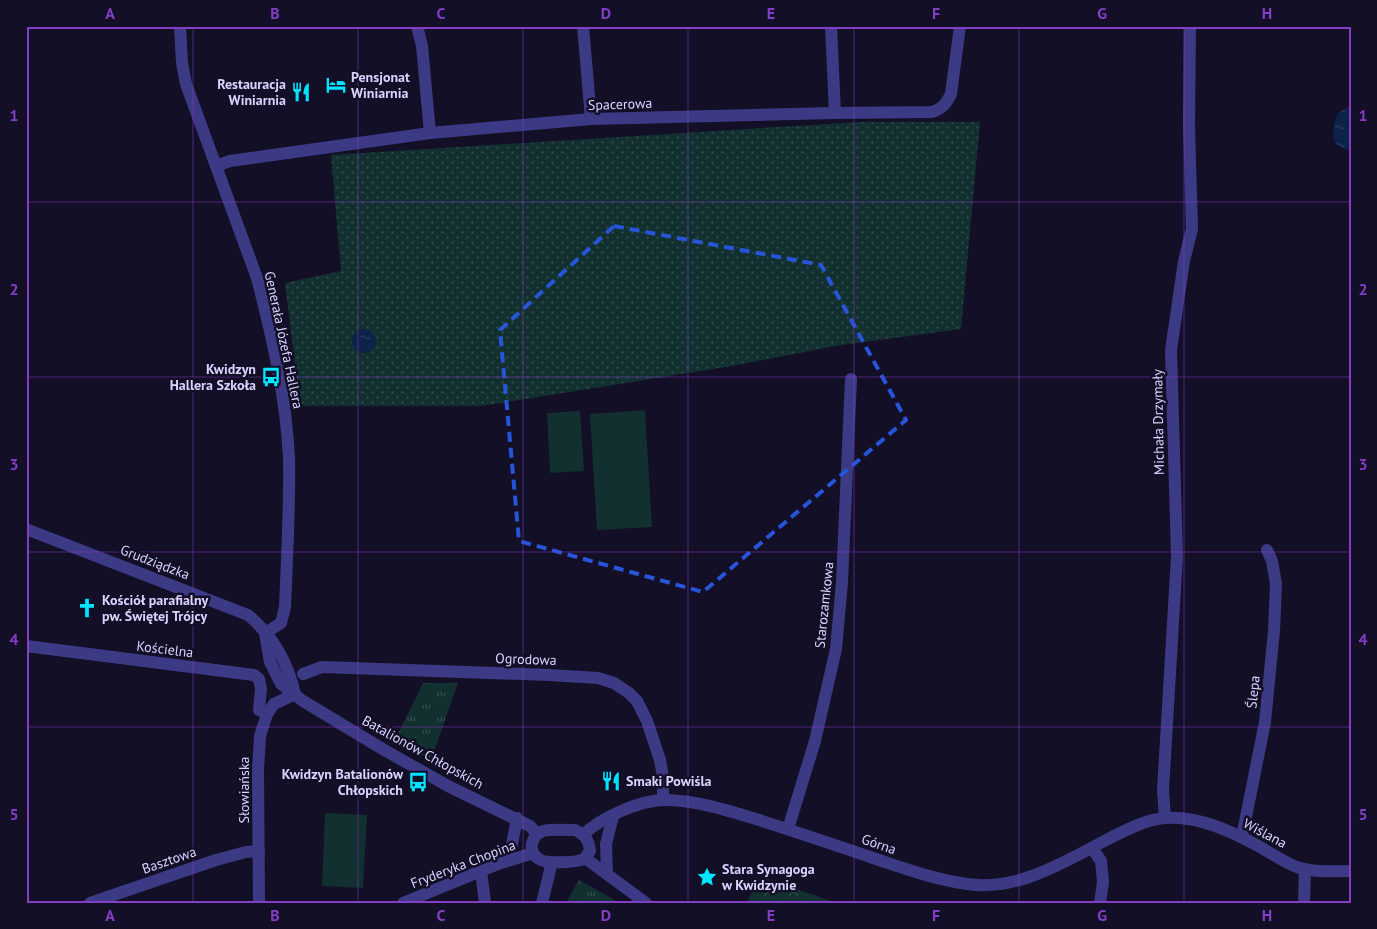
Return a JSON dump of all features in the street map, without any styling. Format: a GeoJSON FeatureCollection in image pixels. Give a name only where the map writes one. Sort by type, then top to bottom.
{"type":"FeatureCollection","features":[{"type":"Feature","properties":{"kind":"street","name":"Generała Józefa Hallera"},"geometry":{"type":"LineString","coordinates":[[180,26],[182,63],[186,84],[257,278],[286,418],[289,478],[285,607],[280,623],[265,633]]}},
{"type":"Feature","properties":{"kind":"street"},"geometry":{"type":"LineString","coordinates":[[417,26],[422,46],[430,133]]}},
{"type":"Feature","properties":{"kind":"street"},"geometry":{"type":"LineString","coordinates":[[583,26],[591,119]]}},
{"type":"Feature","properties":{"kind":"street"},"geometry":{"type":"LineString","coordinates":[[831,26],[835,113]]}},
{"type":"Feature","properties":{"kind":"street","name":"Spacerowa"},"geometry":{"type":"LineString","coordinates":[[216,166],[230,161],[430,133],[591,119],[932,112],[940,110],[947,102],[950,94],[960,26]]}},
{"type":"Feature","properties":{"kind":"street","name":"Michała Drzymały"},"geometry":{"type":"LineString","coordinates":[[1165,818],[1163,790],[1177,556],[1171,350],[1184,261],[1192,229],[1190,26]]}},
{"type":"Feature","properties":{"kind":"street","name":"Starozamkowa"},"geometry":{"type":"LineString","coordinates":[[788,829],[815,741],[836,649],[842,582],[851,379]]}},
{"type":"Feature","properties":{"kind":"street","name":"Grudziądzka"},"geometry":{"type":"LineString","coordinates":[[26,530],[248,615],[260,625],[265,633]]}},
{"type":"Feature","properties":{"kind":"street","name":"Ślepa"},"geometry":{"type":"LineString","coordinates":[[1242,837],[1265,722],[1274,631],[1276,584],[1272,561],[1267,550]]}},
{"type":"Feature","properties":{"kind":"street"},"geometry":{"type":"LineString","coordinates":[[265,633],[276,646],[282,658],[291,677],[295,694]]}},
{"type":"Feature","properties":{"kind":"street","name":"Kościelna"},"geometry":{"type":"LineString","coordinates":[[26,646],[254,675],[259,679],[261,690],[259,710],[268,714]]}},
{"type":"Feature","properties":{"kind":"street","name":"Ogrodowa"},"geometry":{"type":"LineString","coordinates":[[304,674],[322,667],[331,667],[549,675],[598,678],[614,683],[637,701],[647,721],[660,760],[663,776],[662,800]]}},
{"type":"Feature","properties":{"kind":"street","name":"Słowiańska"},"geometry":{"type":"LineString","coordinates":[[259,903],[258,770],[260,736],[274,704],[295,694]]}},
{"type":"Feature","properties":{"kind":"street","name":"Batalionów Chłopskich"},"geometry":{"type":"LineString","coordinates":[[295,694],[303,701],[401,760],[448,786],[517,818],[530,826],[538,834]]}},
{"type":"Feature","properties":{"kind":"street","name":"Górna"},"geometry":{"type":"LineString","coordinates":[[583,834],[591,826],[643,803],[662,800],[683,801],[732,812],[788,829],[923,874],[967,884],[997,885],[1024,879],[1056,866],[1140,825],[1165,818]]}},
{"type":"Feature","properties":{"kind":"street"},"geometry":{"type":"LineString","coordinates":[[607,873],[606,844],[613,816]]}},
{"type":"Feature","properties":{"kind":"street"},"geometry":{"type":"LineString","coordinates":[[509,860],[517,818]]}},
{"type":"Feature","properties":{"kind":"street","name":"Wiślana"},"geometry":{"type":"LineString","coordinates":[[1165,818],[1214,825],[1242,837],[1293,865],[1305,869],[1351,871]]}},
{"type":"Feature","properties":{"kind":"street"},"geometry":{"type":"LineString","coordinates":[[575,830],[583,834],[589,842],[590,851],[585,858],[579,860],[544,862],[538,859],[531,847],[532,840],[544,831],[575,830]]}},
{"type":"Feature","properties":{"kind":"street"},"geometry":{"type":"LineString","coordinates":[[1092,848],[1100,861],[1103,882],[1100,903]]}},
{"type":"Feature","properties":{"kind":"street","name":"Basztowa"},"geometry":{"type":"LineString","coordinates":[[90,903],[216,860],[246,852],[259,851]]}},
{"type":"Feature","properties":{"kind":"street","name":"Fryderyka Chopina"},"geometry":{"type":"LineString","coordinates":[[403,903],[509,860],[533,853]]}},
{"type":"Feature","properties":{"kind":"street"},"geometry":{"type":"LineString","coordinates":[[585,858],[646,903]]}},
{"type":"Feature","properties":{"kind":"street"},"geometry":{"type":"LineString","coordinates":[[542,903],[552,862]]}},
{"type":"Feature","properties":{"kind":"street"},"geometry":{"type":"LineString","coordinates":[[1304,903],[1305,869]]}},
{"type":"Feature","properties":{"kind":"street"},"geometry":{"type":"LineString","coordinates":[[481,872],[485,903]]}},
{"type":"Feature","properties":{"kind":"highlighted area"},"geometry":{"type":"Polygon","coordinates":[[[614,226],[821,265],[906,420],[703,592],[519,541],[500,330],[614,226]]]}},
{"type":"Feature","properties":{"kind":"green space"},"geometry":{"type":"Polygon","coordinates":[[[860,122],[980,122],[961,329],[835,346],[732,366],[482,406],[300,406],[285,283],[341,271],[331,155],[860,122]]]}},
{"type":"Feature","properties":{"kind":"green space"},"geometry":{"type":"Polygon","coordinates":[[[645,410],[652,527],[597,530],[590,414],[645,410]]]}},
{"type":"Feature","properties":{"kind":"green space"},"geometry":{"type":"Polygon","coordinates":[[[580,411],[584,471],[550,473],[547,413],[580,411]]]}},
{"type":"Feature","properties":{"kind":"green space"},"geometry":{"type":"Polygon","coordinates":[[[423,683],[458,683],[431,760],[395,740],[423,683]]]}},
{"type":"Feature","properties":{"kind":"green space"},"geometry":{"type":"Polygon","coordinates":[[[325,813],[367,815],[363,888],[322,886],[325,813]]]}},
{"type":"Feature","properties":{"kind":"green space"},"geometry":{"type":"Polygon","coordinates":[[[761,877],[837,903],[746,903],[761,877]]]}},
{"type":"Feature","properties":{"kind":"green space"},"geometry":{"type":"Polygon","coordinates":[[[579,880],[613,899],[617,903],[566,903],[579,880]]]}},
{"type":"Feature","properties":{"kind":"water"},"geometry":{"type":"Polygon","coordinates":[[[1351,106],[1351,152],[1336,144],[1333,136],[1334,123],[1339,112],[1351,106]]]}},
{"type":"Feature","properties":{"kind":"water"},"geometry":{"type":"Polygon","coordinates":[[[364,329],[369,330],[375,336],[375,346],[369,352],[364,353],[359,352],[353,346],[352,341],[353,336],[359,330],[364,329]]]}},
{"type":"Feature","properties":{"kind":"place","name":"Pensjonat Winiarnia"},"geometry":{"type":"Point","coordinates":[336,85]}},
{"type":"Feature","properties":{"kind":"place","name":"Restauracja Winiarnia"},"geometry":{"type":"Point","coordinates":[301,92]}},
{"type":"Feature","properties":{"kind":"place","name":"Kwidzyn Hallera Szkoła"},"geometry":{"type":"Point","coordinates":[271,377]}},
{"type":"Feature","properties":{"kind":"place","name":"Kościół parafialny pw. Świętej Trójcy"},"geometry":{"type":"Point","coordinates":[87,608]}},
{"type":"Feature","properties":{"kind":"place","name":"Smaki Powiśla"},"geometry":{"type":"Point","coordinates":[611,781]}},
{"type":"Feature","properties":{"kind":"place","name":"Kwidzyn Batalionów Chłopskich"},"geometry":{"type":"Point","coordinates":[418,782]}},
{"type":"Feature","properties":{"kind":"place","name":"Stara Synagoga w Kwidzynie"},"geometry":{"type":"Point","coordinates":[707,877]}}]}
